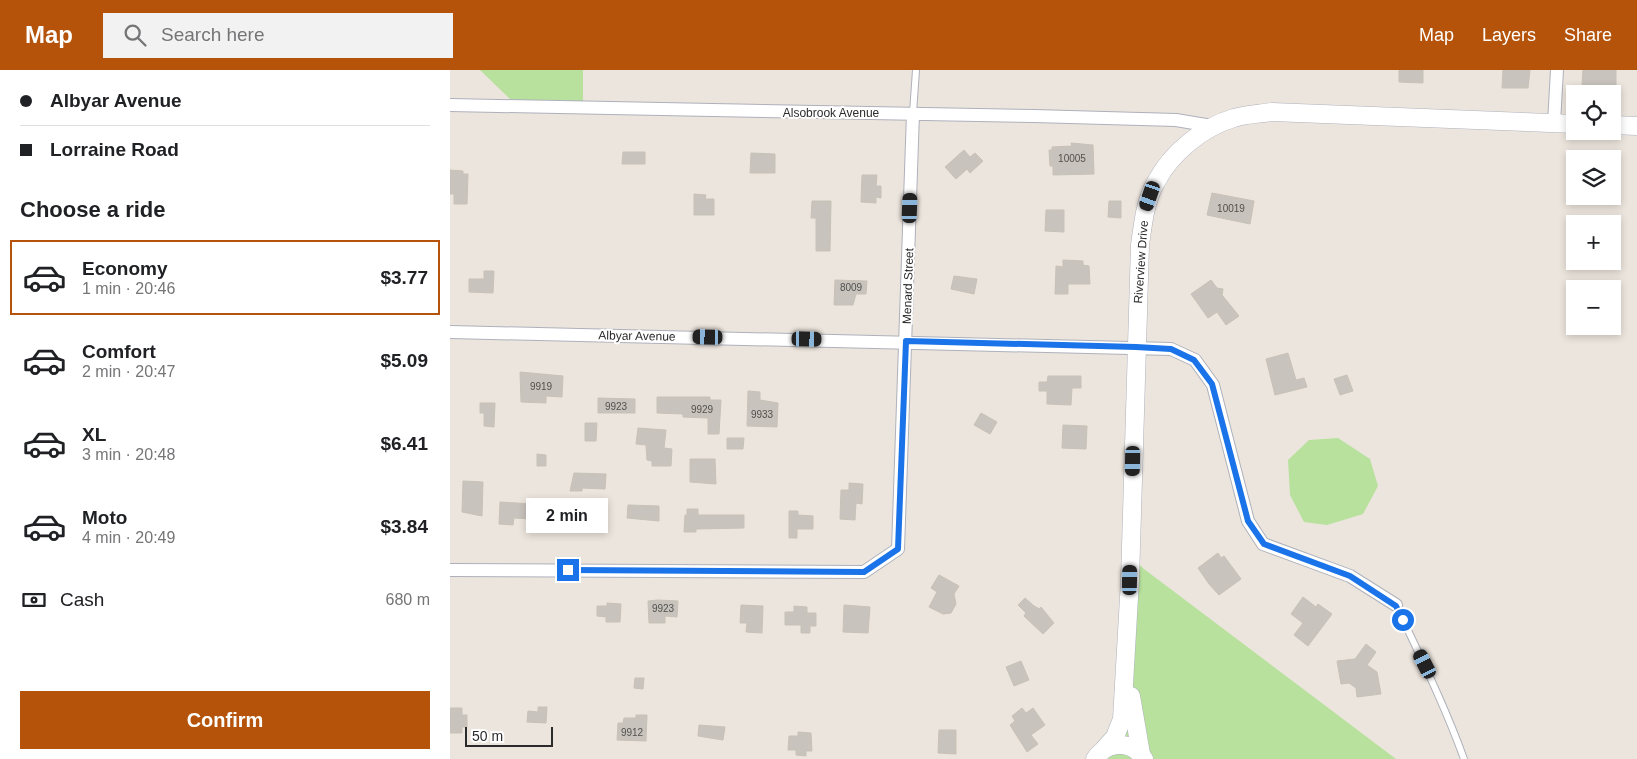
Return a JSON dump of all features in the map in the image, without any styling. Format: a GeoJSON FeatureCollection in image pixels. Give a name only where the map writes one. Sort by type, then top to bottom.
{"type":"FeatureCollection","features":[{"type":"Feature","properties":{"kind":"street"},"geometry":{"type":"LineString","coordinates":[[1554,123],[1556,70]]}},
{"type":"Feature","properties":{"kind":"street","name":"Alsobrook Avenue"},"geometry":{"type":"LineString","coordinates":[[450,105],[754,113],[913,114],[1176,120],[1212,126]]}},
{"type":"Feature","properties":{"kind":"street","name":"Riverview Drive"},"geometry":{"type":"LineString","coordinates":[[1100,754],[1115,737],[1122,719],[1126,669],[1140,245],[1145,211],[1156,182],[1179,151],[1212,126],[1235,117],[1272,112],[1566,124]]}},
{"type":"Feature","properties":{"kind":"street","name":"Menard Street"},"geometry":{"type":"LineString","coordinates":[[450,570],[864,572],[898,549],[913,114]]}},
{"type":"Feature","properties":{"kind":"street"},"geometry":{"type":"LineString","coordinates":[[1621,125],[1637,126]]}},
{"type":"Feature","properties":{"kind":"street","name":"Albyar Avenue"},"geometry":{"type":"LineString","coordinates":[[450,332],[906,341],[1171,349],[1194,360],[1212,384],[1248,521],[1264,544],[1350,576],[1396,606]]}},
{"type":"Feature","properties":{"kind":"street","name":"Riverview Drive"},"geometry":{"type":"LineString","coordinates":[[1126,669],[1142,757]]}},
{"type":"Feature","properties":{"kind":"street","name":"Riverview Drive"},"geometry":{"type":"LineString","coordinates":[[1100,754],[1124,745],[1142,757]]}},
{"type":"Feature","properties":{"kind":"lane"},"geometry":{"type":"LineString","coordinates":[[913,114],[916,70]]}},
{"type":"Feature","properties":{"kind":"lane"},"geometry":{"type":"LineString","coordinates":[[1396,606],[1433,681],[1464,759]]}},
{"type":"Feature","properties":{"kind":"green space"},"geometry":{"type":"Polygon","coordinates":[[[480,70],[583,70],[583,101],[511,100],[480,70]]]}},
{"type":"Feature","properties":{"kind":"green space"},"geometry":{"type":"Polygon","coordinates":[[[1338,438],[1370,459],[1378,486],[1363,514],[1327,525],[1304,522],[1290,495],[1288,460],[1309,440],[1338,438]]]}},
{"type":"Feature","properties":{"kind":"green space"},"geometry":{"type":"Polygon","coordinates":[[[1131,556],[1144,569],[1396,759],[1095,759],[1115,737],[1131,556]]]}},
{"type":"Feature","properties":{"kind":"building"},"geometry":{"type":"Polygon","coordinates":[[[1399,70],[1423,70],[1423,83],[1399,82],[1399,70]]]}},
{"type":"Feature","properties":{"kind":"building"},"geometry":{"type":"Polygon","coordinates":[[[1503,70],[1530,70],[1528,88],[1502,88],[1503,70]]]}},
{"type":"Feature","properties":{"kind":"building"},"geometry":{"type":"Polygon","coordinates":[[[1583,70],[1616,70],[1616,85],[1582,85],[1583,70]]]}},
{"type":"Feature","properties":{"kind":"building"},"geometry":{"type":"Polygon","coordinates":[[[1071,143],[1093,145],[1094,174],[1053,175],[1053,166],[1050,166],[1049,150],[1052,150],[1052,147],[1072,146],[1071,143]]]}},
{"type":"Feature","properties":{"kind":"building"},"geometry":{"type":"Polygon","coordinates":[[[964,150],[970,157],[975,153],[983,161],[970,173],[967,169],[956,179],[945,167],[964,150]]]}},
{"type":"Feature","properties":{"kind":"building"},"geometry":{"type":"Polygon","coordinates":[[[623,152],[645,152],[645,164],[622,164],[623,152]]]}},
{"type":"Feature","properties":{"kind":"building"},"geometry":{"type":"Polygon","coordinates":[[[751,153],[775,154],[775,173],[750,173],[751,153]]]}},
{"type":"Feature","properties":{"kind":"building"},"geometry":{"type":"Polygon","coordinates":[[[450,170],[463,171],[463,174],[468,174],[467,204],[454,204],[454,194],[450,194],[450,170]]]}},
{"type":"Feature","properties":{"kind":"building"},"geometry":{"type":"Polygon","coordinates":[[[862,175],[877,175],[876,186],[881,186],[881,198],[876,197],[876,203],[861,202],[862,175]]]}},
{"type":"Feature","properties":{"kind":"building"},"geometry":{"type":"Polygon","coordinates":[[[1212,193],[1254,201],[1250,224],[1207,215],[1212,193]]]}},
{"type":"Feature","properties":{"kind":"building"},"geometry":{"type":"Polygon","coordinates":[[[694,194],[706,195],[705,199],[714,199],[714,215],[694,215],[694,194]]]}},
{"type":"Feature","properties":{"kind":"building"},"geometry":{"type":"Polygon","coordinates":[[[812,201],[831,201],[830,251],[816,251],[816,218],[811,218],[812,201]]]}},
{"type":"Feature","properties":{"kind":"building"},"geometry":{"type":"Polygon","coordinates":[[[1109,201],[1121,201],[1121,218],[1108,217],[1109,201]]]}},
{"type":"Feature","properties":{"kind":"building"},"geometry":{"type":"Polygon","coordinates":[[[1046,210],[1064,210],[1064,232],[1045,231],[1046,210]]]}},
{"type":"Feature","properties":{"kind":"building"},"geometry":{"type":"Polygon","coordinates":[[[1063,260],[1083,261],[1083,265],[1089,266],[1090,284],[1068,284],[1068,294],[1055,294],[1056,266],[1063,267],[1063,260]]]}},
{"type":"Feature","properties":{"kind":"building"},"geometry":{"type":"Polygon","coordinates":[[[484,271],[494,271],[493,293],[469,292],[469,279],[484,279],[484,271]]]}},
{"type":"Feature","properties":{"kind":"building"},"geometry":{"type":"Polygon","coordinates":[[[954,276],[977,279],[974,294],[951,289],[954,276]]]}},
{"type":"Feature","properties":{"kind":"building"},"geometry":{"type":"Polygon","coordinates":[[[835,280],[867,281],[866,294],[856,294],[853,305],[834,305],[835,280]]]}},
{"type":"Feature","properties":{"kind":"building"},"geometry":{"type":"Polygon","coordinates":[[[1211,280],[1217,288],[1223,289],[1222,295],[1239,316],[1226,325],[1217,312],[1208,318],[1191,294],[1211,280]]]}},
{"type":"Feature","properties":{"kind":"building"},"geometry":{"type":"Polygon","coordinates":[[[1288,353],[1296,380],[1304,378],[1307,387],[1275,395],[1266,359],[1288,353]]]}},
{"type":"Feature","properties":{"kind":"building"},"geometry":{"type":"Polygon","coordinates":[[[520,372],[563,376],[562,397],[546,396],[546,403],[521,402],[520,372]]]}},
{"type":"Feature","properties":{"kind":"building"},"geometry":{"type":"Polygon","coordinates":[[[1347,375],[1353,391],[1340,395],[1334,379],[1347,375]]]}},
{"type":"Feature","properties":{"kind":"building"},"geometry":{"type":"Polygon","coordinates":[[[1048,376],[1081,376],[1081,388],[1072,388],[1071,405],[1047,404],[1047,391],[1039,391],[1039,382],[1047,382],[1048,376]]]}},
{"type":"Feature","properties":{"kind":"building"},"geometry":{"type":"Polygon","coordinates":[[[748,391],[760,392],[760,400],[778,403],[777,427],[747,426],[748,391]]]}},
{"type":"Feature","properties":{"kind":"building"},"geometry":{"type":"Polygon","coordinates":[[[657,397],[710,397],[710,400],[721,400],[719,434],[708,434],[708,418],[683,417],[683,414],[657,413],[657,397]]]}},
{"type":"Feature","properties":{"kind":"building"},"geometry":{"type":"Polygon","coordinates":[[[598,398],[635,399],[635,413],[598,413],[598,398]]]}},
{"type":"Feature","properties":{"kind":"building"},"geometry":{"type":"Polygon","coordinates":[[[480,403],[495,403],[494,427],[484,426],[484,413],[480,413],[480,403]]]}},
{"type":"Feature","properties":{"kind":"building"},"geometry":{"type":"Polygon","coordinates":[[[981,413],[997,422],[990,434],[974,425],[981,413]]]}},
{"type":"Feature","properties":{"kind":"building"},"geometry":{"type":"Polygon","coordinates":[[[585,423],[597,423],[596,441],[585,441],[585,423]]]}},
{"type":"Feature","properties":{"kind":"building"},"geometry":{"type":"Polygon","coordinates":[[[1063,425],[1087,426],[1086,449],[1062,448],[1063,425]]]}},
{"type":"Feature","properties":{"kind":"building"},"geometry":{"type":"Polygon","coordinates":[[[638,428],[666,430],[664,448],[672,449],[671,466],[652,466],[652,461],[647,460],[646,445],[636,444],[638,428]]]}},
{"type":"Feature","properties":{"kind":"building"},"geometry":{"type":"Polygon","coordinates":[[[727,438],[744,438],[743,449],[727,449],[727,438]]]}},
{"type":"Feature","properties":{"kind":"building"},"geometry":{"type":"Polygon","coordinates":[[[537,454],[546,455],[546,466],[537,466],[537,454]]]}},
{"type":"Feature","properties":{"kind":"building"},"geometry":{"type":"Polygon","coordinates":[[[690,459],[715,459],[716,484],[690,482],[690,459]]]}},
{"type":"Feature","properties":{"kind":"building"},"geometry":{"type":"Polygon","coordinates":[[[574,473],[606,474],[605,489],[582,488],[582,491],[570,491],[574,473]]]}},
{"type":"Feature","properties":{"kind":"building"},"geometry":{"type":"Polygon","coordinates":[[[463,481],[483,482],[482,516],[462,512],[463,481]]]}},
{"type":"Feature","properties":{"kind":"building"},"geometry":{"type":"Polygon","coordinates":[[[849,483],[863,484],[862,504],[856,503],[855,520],[840,519],[841,490],[849,490],[849,483]]]}},
{"type":"Feature","properties":{"kind":"building"},"geometry":{"type":"Polygon","coordinates":[[[500,502],[550,505],[549,520],[514,518],[513,525],[499,524],[500,502]]]}},
{"type":"Feature","properties":{"kind":"building"},"geometry":{"type":"Polygon","coordinates":[[[628,505],[659,506],[659,521],[627,518],[628,505]]]}},
{"type":"Feature","properties":{"kind":"building"},"geometry":{"type":"Polygon","coordinates":[[[687,509],[698,509],[698,515],[744,515],[744,528],[696,529],[696,532],[684,532],[687,509]]]}},
{"type":"Feature","properties":{"kind":"building"},"geometry":{"type":"Polygon","coordinates":[[[789,511],[798,511],[798,515],[813,516],[813,529],[797,529],[797,538],[789,538],[789,511]]]}},
{"type":"Feature","properties":{"kind":"building"},"geometry":{"type":"Polygon","coordinates":[[[1218,553],[1221,558],[1224,556],[1241,579],[1219,595],[1198,568],[1218,553]]]}},
{"type":"Feature","properties":{"kind":"building"},"geometry":{"type":"Polygon","coordinates":[[[939,575],[959,586],[954,594],[956,604],[951,613],[943,614],[929,607],[937,592],[931,588],[939,575]]]}},
{"type":"Feature","properties":{"kind":"building"},"geometry":{"type":"Polygon","coordinates":[[[1303,597],[1316,607],[1318,604],[1332,614],[1308,646],[1294,635],[1303,623],[1291,614],[1303,597]]]}},
{"type":"Feature","properties":{"kind":"building"},"geometry":{"type":"Polygon","coordinates":[[[1025,598],[1034,606],[1040,609],[1041,607],[1054,623],[1043,634],[1024,616],[1026,613],[1018,605],[1025,598]]]}},
{"type":"Feature","properties":{"kind":"building"},"geometry":{"type":"Polygon","coordinates":[[[648,601],[678,601],[677,617],[665,616],[665,623],[649,623],[648,601]]]}},
{"type":"Feature","properties":{"kind":"building"},"geometry":{"type":"Polygon","coordinates":[[[607,603],[621,604],[620,622],[606,622],[606,617],[597,616],[597,606],[607,606],[607,603]]]}},
{"type":"Feature","properties":{"kind":"building"},"geometry":{"type":"Polygon","coordinates":[[[741,605],[763,606],[762,633],[746,632],[747,623],[740,623],[741,605]]]}},
{"type":"Feature","properties":{"kind":"building"},"geometry":{"type":"Polygon","coordinates":[[[844,605],[870,607],[868,633],[843,632],[844,605]]]}},
{"type":"Feature","properties":{"kind":"building"},"geometry":{"type":"Polygon","coordinates":[[[794,606],[807,607],[807,613],[816,613],[816,626],[810,626],[810,633],[801,633],[801,625],[785,625],[785,612],[794,612],[794,606]]]}},
{"type":"Feature","properties":{"kind":"building"},"geometry":{"type":"Polygon","coordinates":[[[1366,644],[1376,652],[1367,665],[1377,672],[1381,694],[1357,697],[1356,688],[1349,683],[1341,684],[1337,661],[1355,659],[1366,644]]]}},
{"type":"Feature","properties":{"kind":"building"},"geometry":{"type":"Polygon","coordinates":[[[1021,661],[1029,680],[1014,686],[1006,667],[1021,661]]]}},
{"type":"Feature","properties":{"kind":"building"},"geometry":{"type":"Polygon","coordinates":[[[635,678],[644,678],[643,689],[634,688],[635,678]]]}},
{"type":"Feature","properties":{"kind":"building"},"geometry":{"type":"Polygon","coordinates":[[[538,707],[547,707],[546,723],[527,722],[528,711],[538,712],[538,707]]]}},
{"type":"Feature","properties":{"kind":"building"},"geometry":{"type":"Polygon","coordinates":[[[450,708],[462,708],[462,715],[467,715],[467,727],[462,727],[462,733],[450,733],[450,708]]]}},
{"type":"Feature","properties":{"kind":"building"},"geometry":{"type":"Polygon","coordinates":[[[1022,708],[1026,713],[1033,708],[1045,725],[1031,735],[1038,744],[1027,752],[1010,725],[1015,721],[1012,716],[1022,708]]]}},
{"type":"Feature","properties":{"kind":"building"},"geometry":{"type":"Polygon","coordinates":[[[636,715],[647,715],[646,741],[617,740],[618,723],[623,723],[624,718],[636,718],[636,715]]]}},
{"type":"Feature","properties":{"kind":"building"},"geometry":{"type":"Polygon","coordinates":[[[699,725],[725,727],[723,740],[698,736],[699,725]]]}},
{"type":"Feature","properties":{"kind":"building"},"geometry":{"type":"Polygon","coordinates":[[[939,730],[956,730],[956,754],[938,753],[939,730]]]}},
{"type":"Feature","properties":{"kind":"building"},"geometry":{"type":"Polygon","coordinates":[[[798,732],[811,733],[812,751],[806,751],[806,756],[796,755],[796,750],[788,750],[789,736],[798,736],[798,732]]]}},
{"type":"Feature","properties":{"kind":"route"},"geometry":{"type":"LineString","coordinates":[[568,570],[864,572],[898,549],[906,341],[1171,349],[1194,360],[1212,384],[1248,521],[1264,544],[1350,576],[1396,606],[1403,620]]}}]}
